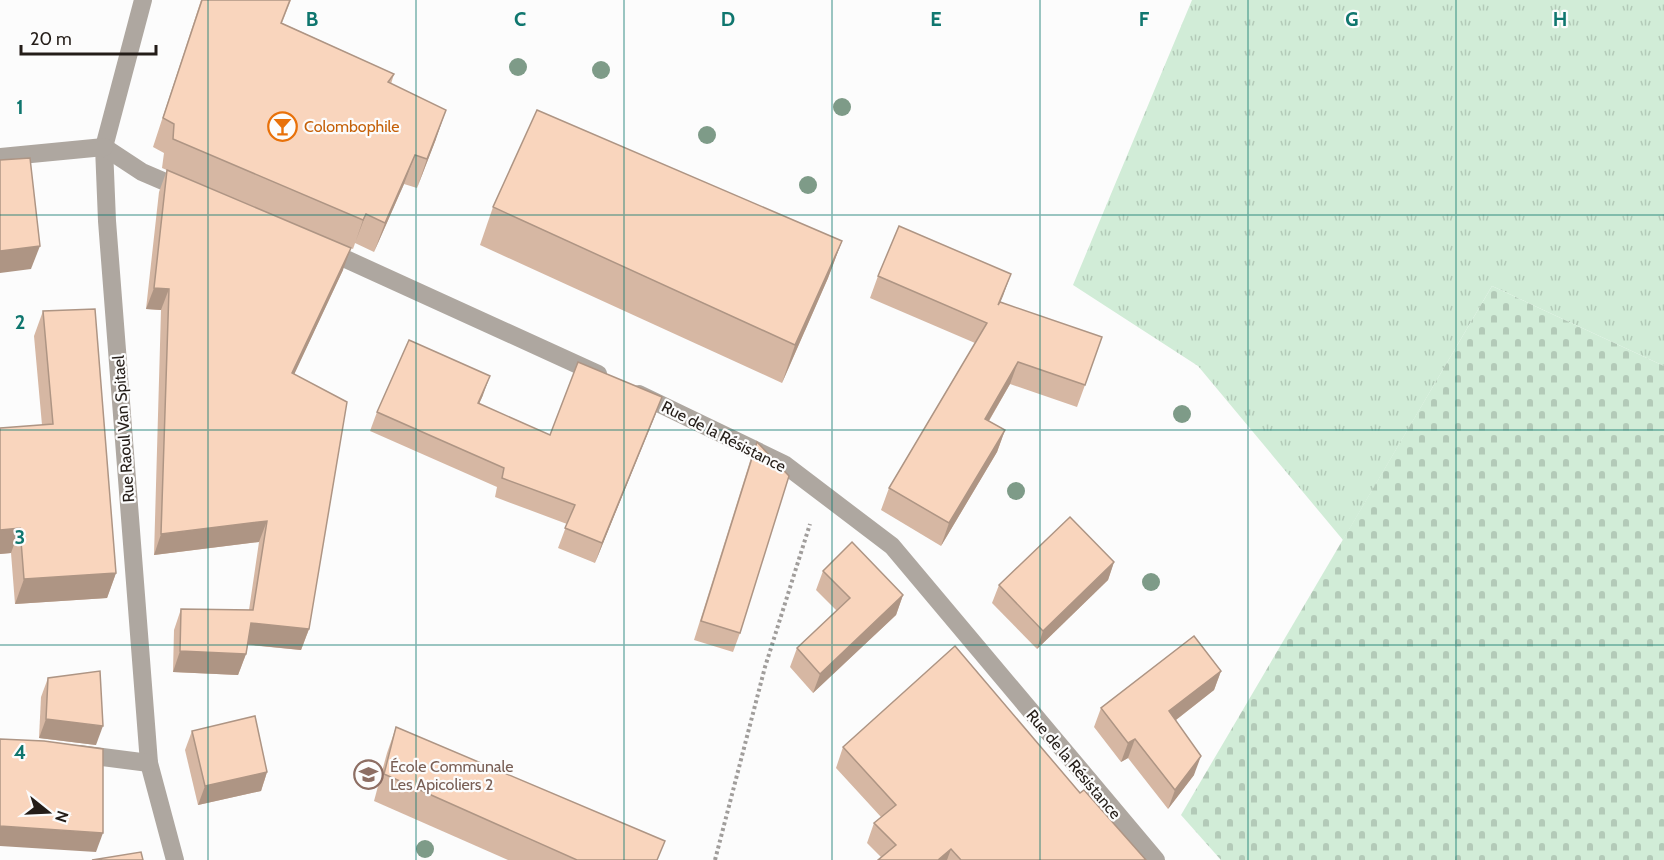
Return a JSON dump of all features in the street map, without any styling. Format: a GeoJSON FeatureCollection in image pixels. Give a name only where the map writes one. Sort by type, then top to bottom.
{"type":"FeatureCollection","features":[{"type":"Feature","properties":{"kind":"street","name":"Rue Raoul Van Spitael"},"geometry":{"type":"LineString","coordinates":[[143,0],[104,147],[107,221],[149,763],[175,860]]}},
{"type":"Feature","properties":{"kind":"street"},"geometry":{"type":"LineString","coordinates":[[0,157],[104,147],[142,172],[196,195]]}},
{"type":"Feature","properties":{"kind":"street","name":"Rue de la Résistance"},"geometry":{"type":"LineString","coordinates":[[315,245],[614,382],[784,464],[892,546],[1156,860]]}},
{"type":"Feature","properties":{"kind":"street"},"geometry":{"type":"LineString","coordinates":[[57,751],[149,763]]}},
{"type":"Feature","properties":{"kind":"path"},"geometry":{"type":"LineString","coordinates":[[715,860],[765,667],[821,492]]}},
{"type":"Feature","properties":{"kind":"green space"},"geometry":{"type":"Polygon","coordinates":[[[1192,0],[1664,0],[1664,366],[1492,286],[1343,540],[1198,366],[1073,285],[1192,0]]]}},
{"type":"Feature","properties":{"kind":"green space"},"geometry":{"type":"Polygon","coordinates":[[[1492,286],[1664,366],[1664,860],[1221,860],[1181,815],[1492,286]]]}},
{"type":"Feature","properties":{"kind":"building","name":"Colombophile"},"geometry":{"type":"Polygon","coordinates":[[[202,0],[290,0],[281,23],[394,74],[388,82],[446,110],[427,159],[415,155],[385,223],[366,214],[363,220],[173,139],[174,124],[163,118],[202,0]]]}},
{"type":"Feature","properties":{"kind":"building"},"geometry":{"type":"Polygon","coordinates":[[[537,110],[842,241],[795,345],[493,207],[537,110]]]}},
{"type":"Feature","properties":{"kind":"building"},"geometry":{"type":"Polygon","coordinates":[[[30,158],[40,246],[0,251],[0,160],[30,158]]]}},
{"type":"Feature","properties":{"kind":"building"},"geometry":{"type":"Polygon","coordinates":[[[167,170],[351,248],[292,373],[347,402],[309,629],[251,623],[246,654],[180,651],[181,609],[253,610],[267,521],[161,534],[169,289],[154,288],[167,170]]]}},
{"type":"Feature","properties":{"kind":"building"},"geometry":{"type":"Polygon","coordinates":[[[899,226],[1011,274],[998,305],[1000,302],[1102,337],[1085,385],[1018,362],[985,419],[1005,430],[949,523],[889,488],[987,323],[878,276],[899,226]]]}},
{"type":"Feature","properties":{"kind":"building"},"geometry":{"type":"Polygon","coordinates":[[[95,309],[116,573],[24,579],[20,528],[0,530],[0,428],[53,424],[43,311],[95,309]]]}},
{"type":"Feature","properties":{"kind":"building"},"geometry":{"type":"Polygon","coordinates":[[[409,340],[490,376],[478,403],[550,435],[578,362],[662,397],[602,543],[565,528],[575,505],[502,478],[504,468],[377,412],[409,340]]]}},
{"type":"Feature","properties":{"kind":"building"},"geometry":{"type":"Polygon","coordinates":[[[757,442],[789,476],[740,633],[701,621],[757,442]]]}},
{"type":"Feature","properties":{"kind":"building"},"geometry":{"type":"Polygon","coordinates":[[[1070,517],[1114,562],[1043,631],[999,585],[1070,517]]]}},
{"type":"Feature","properties":{"kind":"building"},"geometry":{"type":"Polygon","coordinates":[[[852,542],[903,595],[820,674],[797,648],[850,598],[823,571],[852,542]]]}},
{"type":"Feature","properties":{"kind":"building"},"geometry":{"type":"Polygon","coordinates":[[[1194,636],[1221,671],[1169,711],[1201,756],[1175,790],[1135,739],[1128,743],[1101,708],[1194,636]]]}},
{"type":"Feature","properties":{"kind":"building"},"geometry":{"type":"Polygon","coordinates":[[[955,646],[1080,793],[1084,790],[1146,860],[961,860],[951,849],[938,860],[878,860],[896,845],[874,823],[896,805],[843,747],[955,646]]]}},
{"type":"Feature","properties":{"kind":"building"},"geometry":{"type":"Polygon","coordinates":[[[100,671],[103,726],[46,719],[48,678],[100,671]]]}},
{"type":"Feature","properties":{"kind":"building"},"geometry":{"type":"Polygon","coordinates":[[[255,716],[267,772],[205,786],[192,731],[255,716]]]}},
{"type":"Feature","properties":{"kind":"building"},"geometry":{"type":"Polygon","coordinates":[[[396,727],[665,841],[657,860],[577,860],[384,774],[396,727]]]}},
{"type":"Feature","properties":{"kind":"building"},"geometry":{"type":"Polygon","coordinates":[[[0,739],[44,741],[103,749],[103,833],[0,826],[0,739]]]}},
{"type":"Feature","properties":{"kind":"building"},"geometry":{"type":"Polygon","coordinates":[[[141,852],[143,860],[92,860],[141,852]]]}},
{"type":"Feature","properties":{"kind":"place","name":"Colombophile"},"geometry":{"type":"Point","coordinates":[283,126]}},
{"type":"Feature","properties":{"kind":"place","name":"École Communale Les Apicoliers 2"},"geometry":{"type":"Point","coordinates":[369,775]}}]}
